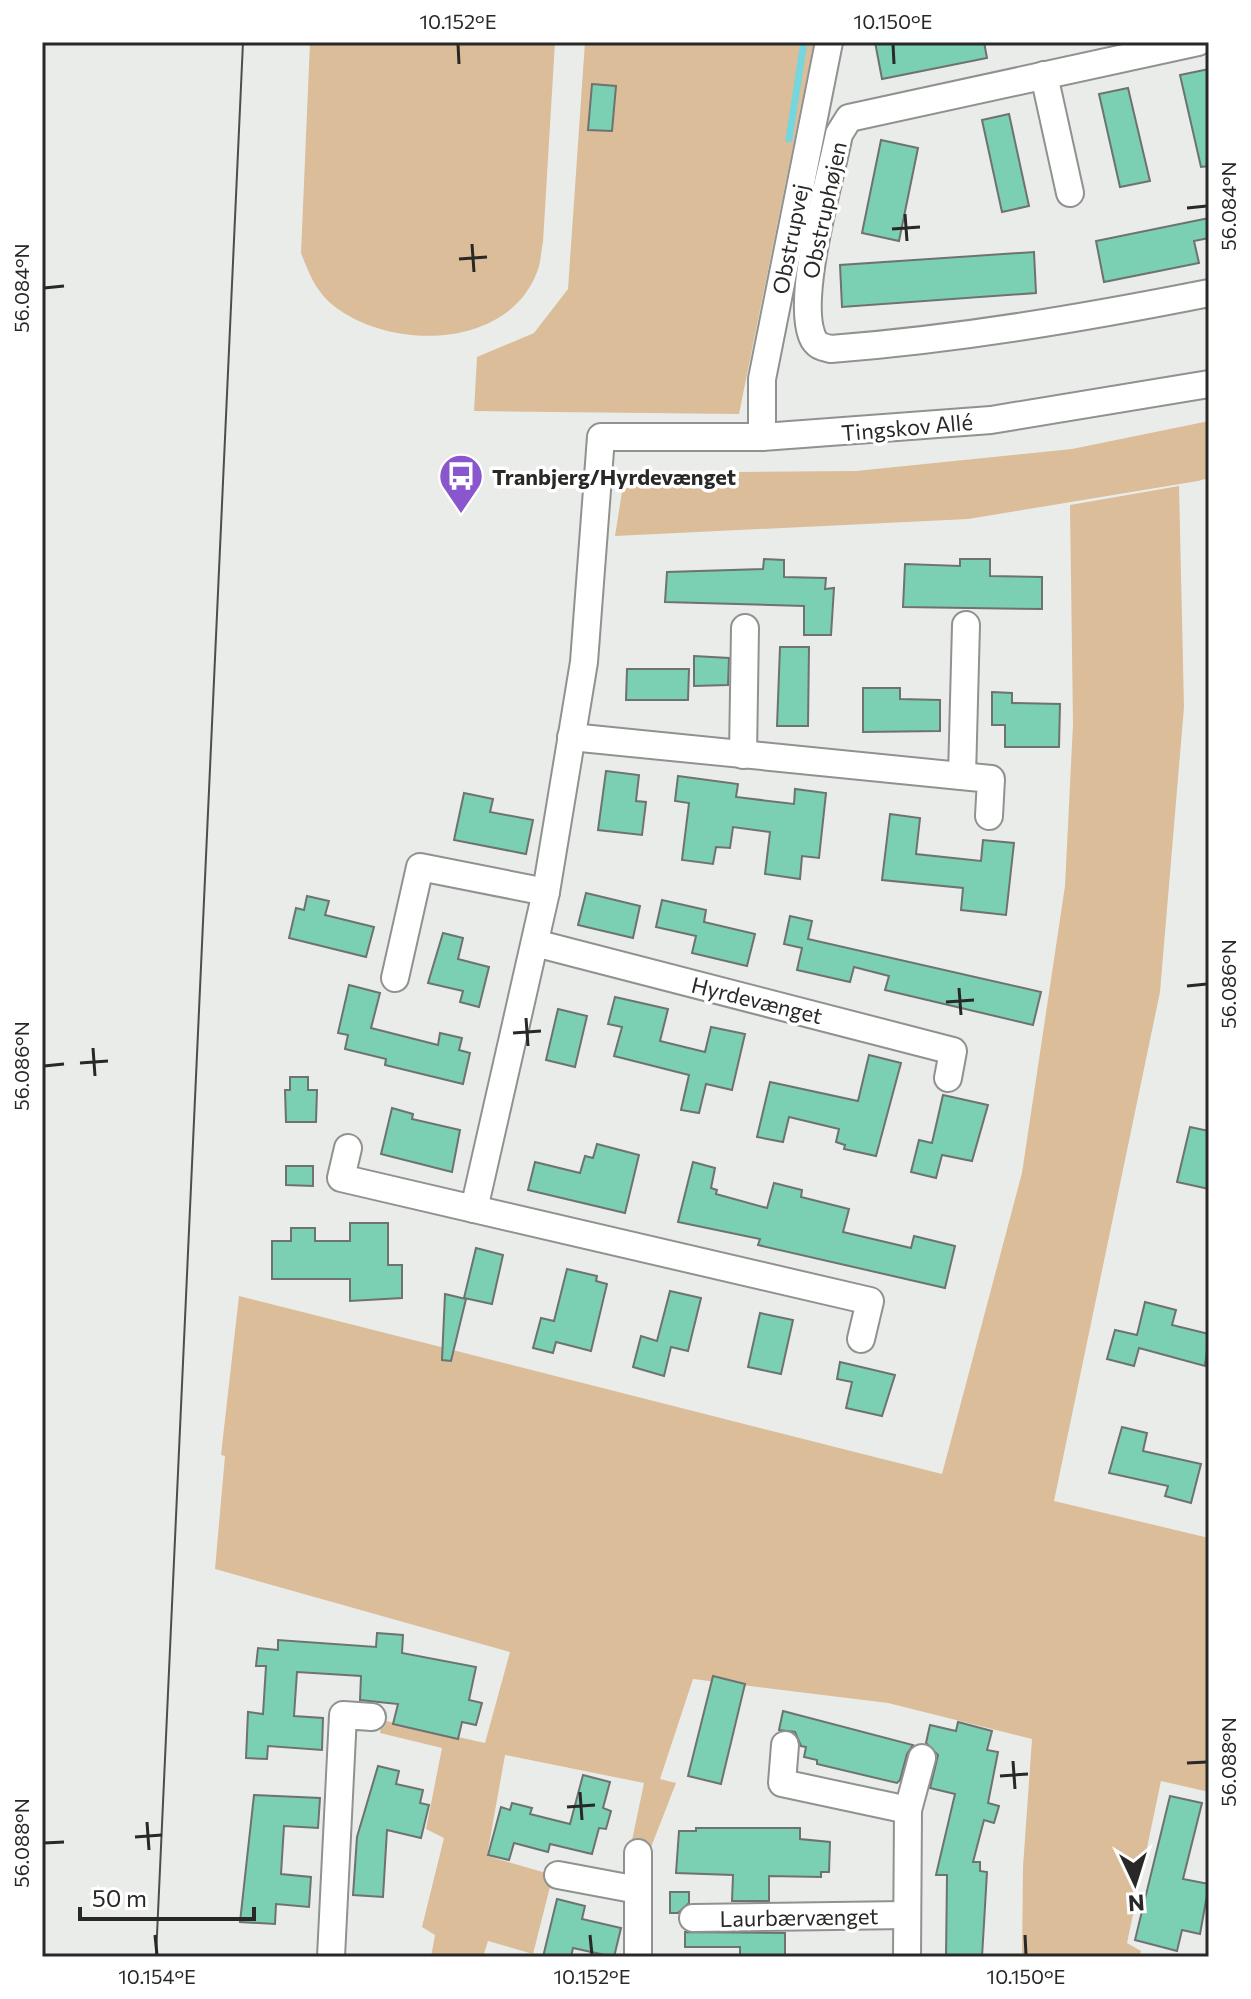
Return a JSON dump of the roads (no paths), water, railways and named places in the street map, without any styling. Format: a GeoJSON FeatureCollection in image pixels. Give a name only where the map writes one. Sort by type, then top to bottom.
{"type":"FeatureCollection","features":[{"type":"Feature","properties":{"kind":"street","name":"Obstrupvej"},"geometry":{"type":"LineString","coordinates":[[762,437],[762,379],[829,42]]}},
{"type":"Feature","properties":{"kind":"street","name":"Obstruphøjen"},"geometry":{"type":"LineString","coordinates":[[1198,42],[849,118],[839,134],[808,288],[812,338],[819,346],[831,349],[935,341],[1078,319],[1209,293]]}},
{"type":"Feature","properties":{"kind":"street"},"geometry":{"type":"LineString","coordinates":[[1044,75],[1070,193]]}},
{"type":"Feature","properties":{"kind":"street","name":"Tingskov Allé"},"geometry":{"type":"LineString","coordinates":[[571,737],[584,662],[601,437],[762,437],[991,420],[1209,384]]}},
{"type":"Feature","properties":{"kind":"street"},"geometry":{"type":"LineString","coordinates":[[962,776],[966,625]]}},
{"type":"Feature","properties":{"kind":"street"},"geometry":{"type":"LineString","coordinates":[[743,755],[745,628]]}},
{"type":"Feature","properties":{"kind":"street"},"geometry":{"type":"LineString","coordinates":[[474,1209],[546,892],[571,737],[991,779],[989,816]]}},
{"type":"Feature","properties":{"kind":"street"},"geometry":{"type":"LineString","coordinates":[[395,978],[420,867],[546,892]]}},
{"type":"Feature","properties":{"kind":"street","name":"Hyrdevænget"},"geometry":{"type":"LineString","coordinates":[[535,943],[953,1051],[948,1078]]}},
{"type":"Feature","properties":{"kind":"street"},"geometry":{"type":"LineString","coordinates":[[348,1148],[341,1178],[870,1301],[861,1339]]}},
{"type":"Feature","properties":{"kind":"street"},"geometry":{"type":"LineString","coordinates":[[331,1957],[343,1715],[372,1717]]}},
{"type":"Feature","properties":{"kind":"street"},"geometry":{"type":"LineString","coordinates":[[785,1745],[782,1783],[908,1810]]}},
{"type":"Feature","properties":{"kind":"street","name":"Laurbærvænget"},"geometry":{"type":"LineString","coordinates":[[907,1957],[908,1810],[922,1758]]}},
{"type":"Feature","properties":{"kind":"street"},"geometry":{"type":"LineString","coordinates":[[638,1853],[638,1957]]}},
{"type":"Feature","properties":{"kind":"street"},"geometry":{"type":"LineString","coordinates":[[558,1875],[638,1890]]}},
{"type":"Feature","properties":{"kind":"street","name":"Laurbærvænget"},"geometry":{"type":"LineString","coordinates":[[693,1918],[906,1915]]}},
{"type":"Feature","properties":{"kind":"waterway"},"geometry":{"type":"LineString","coordinates":[[789,139],[804,42]]}},
{"type":"Feature","properties":{"kind":"tram line"},"geometry":{"type":"LineString","coordinates":[[156,1957],[243,42]]}},
{"type":"Feature","properties":{"kind":"place","name":"Tranbjerg/Hyrdevænget"},"geometry":{"type":"Point","coordinates":[461,515]}}]}
